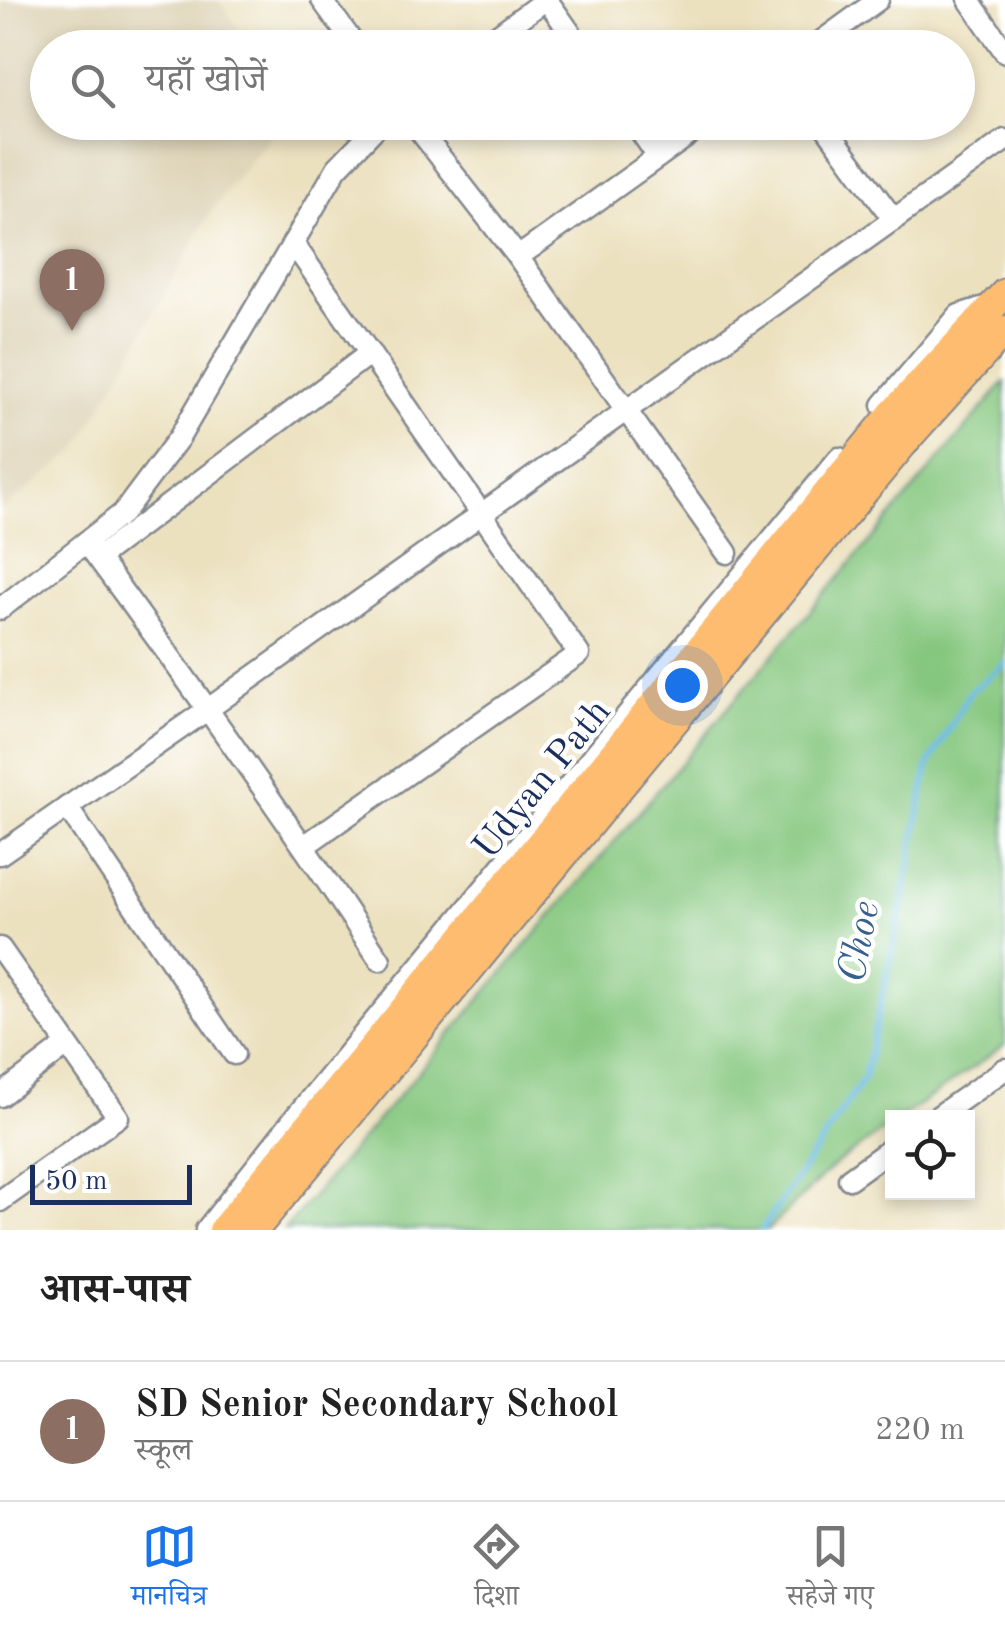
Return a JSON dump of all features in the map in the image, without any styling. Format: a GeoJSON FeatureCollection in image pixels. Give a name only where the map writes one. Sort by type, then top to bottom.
{"type":"FeatureCollection","features":[{"type":"Feature","properties":{"kind":"main road","name":"Udyan Path"},"geometry":{"type":"LineString","coordinates":[[224,1230],[892,413],[1002,306]]}},
{"type":"Feature","properties":{"kind":"main road","name":"Udyan Path"},"geometry":{"type":"LineString","coordinates":[[254,1230],[911,434],[1002,306]]}},
{"type":"Feature","properties":{"kind":"street"},"geometry":{"type":"LineString","coordinates":[[322,0],[344,30]]}},
{"type":"Feature","properties":{"kind":"street"},"geometry":{"type":"LineString","coordinates":[[505,30],[546,0],[567,30]]}},
{"type":"Feature","properties":{"kind":"street"},"geometry":{"type":"LineString","coordinates":[[837,30],[878,0]]}},
{"type":"Feature","properties":{"kind":"street"},"geometry":{"type":"LineString","coordinates":[[969,0],[1005,52]]}},
{"type":"Feature","properties":{"kind":"street"},"geometry":{"type":"LineString","coordinates":[[92,550],[178,438],[337,168],[364,140]]}},
{"type":"Feature","properties":{"kind":"street"},"geometry":{"type":"LineString","coordinates":[[427,140],[518,258],[727,554]]}},
{"type":"Feature","properties":{"kind":"street"},"geometry":{"type":"LineString","coordinates":[[646,140],[658,157]]}},
{"type":"Feature","properties":{"kind":"street"},"geometry":{"type":"LineString","coordinates":[[518,258],[682,140]]}},
{"type":"Feature","properties":{"kind":"street"},"geometry":{"type":"LineString","coordinates":[[835,140],[894,220]]}},
{"type":"Feature","properties":{"kind":"street"},"geometry":{"type":"LineString","coordinates":[[0,854],[1005,140]]}},
{"type":"Feature","properties":{"kind":"street"},"geometry":{"type":"LineString","coordinates":[[293,242],[579,654],[304,846]]}},
{"type":"Feature","properties":{"kind":"street"},"geometry":{"type":"LineString","coordinates":[[206,1230],[292,1120],[959,315],[1002,306]]}},
{"type":"Feature","properties":{"kind":"street"},"geometry":{"type":"LineString","coordinates":[[0,609],[92,550],[370,353]]}},
{"type":"Feature","properties":{"kind":"street"},"geometry":{"type":"LineString","coordinates":[[92,550],[208,709],[380,960]]}},
{"type":"Feature","properties":{"kind":"street"},"geometry":{"type":"LineString","coordinates":[[67,807],[234,1054]]}},
{"type":"Feature","properties":{"kind":"street"},"geometry":{"type":"LineString","coordinates":[[0,950],[118,1117],[0,1201]]}},
{"type":"Feature","properties":{"kind":"street"},"geometry":{"type":"LineString","coordinates":[[0,1096],[67,1045]]}},
{"type":"Feature","properties":{"kind":"street"},"geometry":{"type":"LineString","coordinates":[[947,1110],[1005,1069]]}},
{"type":"Feature","properties":{"kind":"street"},"geometry":{"type":"LineString","coordinates":[[849,1179],[885,1153]]}},
{"type":"Feature","properties":{"kind":"shaded area"},"geometry":{"type":"Polygon","coordinates":[[[0,0],[219,0],[239,30],[30,30],[30,140],[268,140],[210,213],[77,450],[0,511],[0,0]]]}},
{"type":"Feature","properties":{"kind":"green space"},"geometry":{"type":"Polygon","coordinates":[[[1005,382],[1005,1045],[912,1110],[885,1110],[885,1129],[833,1166],[768,1230],[284,1230],[1005,382]]]}},
{"type":"Feature","properties":{"kind":"waterway","name":"Choe"},"geometry":{"type":"LineString","coordinates":[[762,1230],[864,1078],[928,766],[970,692],[1005,664]]}},
{"type":"Feature","properties":{"kind":"place","name":"SD Senior Secondary School"},"geometry":{"type":"Point","coordinates":[72,331]}}]}
